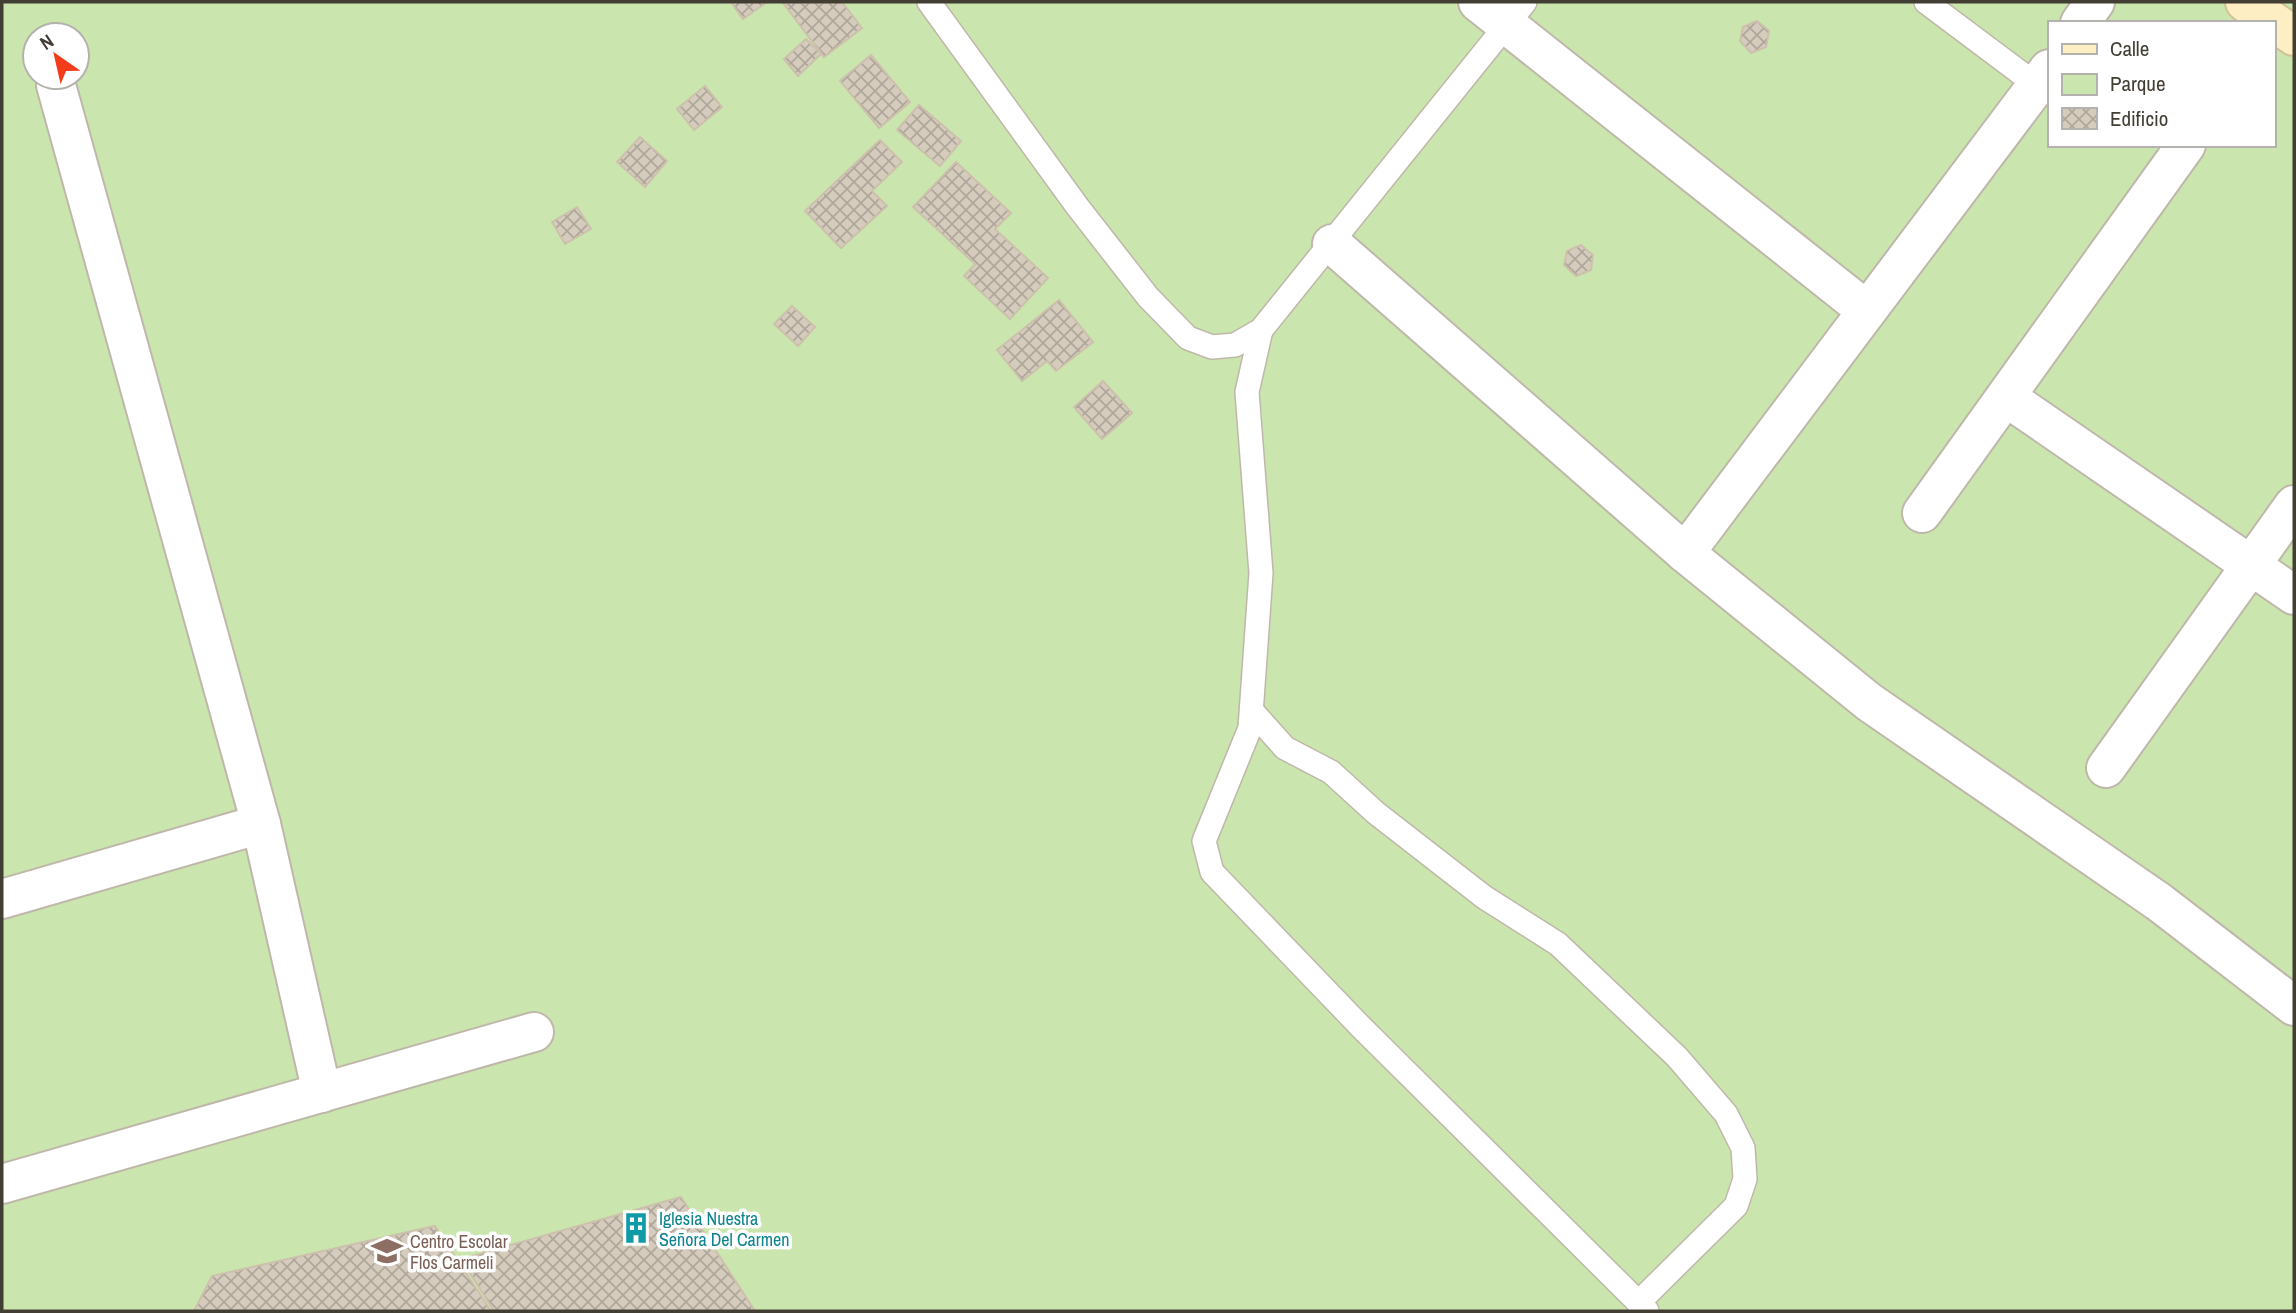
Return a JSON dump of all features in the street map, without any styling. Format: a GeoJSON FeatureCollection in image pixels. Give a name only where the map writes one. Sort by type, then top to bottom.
{"type":"FeatureCollection","features":[{"type":"Feature","properties":{"kind":"street"},"geometry":{"type":"LineString","coordinates":[[2081,21],[2095,2]]}},
{"type":"Feature","properties":{"kind":"street"},"geometry":{"type":"LineString","coordinates":[[1503,9],[1866,310]]}},
{"type":"Feature","properties":{"kind":"street"},"geometry":{"type":"LineString","coordinates":[[1685,553],[2043,77]]}},
{"type":"Feature","properties":{"kind":"street"},"geometry":{"type":"LineString","coordinates":[[57,91],[261,824],[322,1093]]}},
{"type":"Feature","properties":{"kind":"street"},"geometry":{"type":"LineString","coordinates":[[1922,513],[2185,147]]}},
{"type":"Feature","properties":{"kind":"street"},"geometry":{"type":"LineString","coordinates":[[1332,244],[1685,553],[1869,702],[2158,902],[2294,1006]]}},
{"type":"Feature","properties":{"kind":"street"},"geometry":{"type":"LineString","coordinates":[[2006,397],[2294,595]]}},
{"type":"Feature","properties":{"kind":"street"},"geometry":{"type":"LineString","coordinates":[[2106,768],[2294,505]]}},
{"type":"Feature","properties":{"kind":"street"},"geometry":{"type":"LineString","coordinates":[[2,900],[261,824]]}},
{"type":"Feature","properties":{"kind":"street"},"geometry":{"type":"LineString","coordinates":[[2,1184],[534,1032]]}},
{"type":"Feature","properties":{"kind":"lane"},"geometry":{"type":"LineString","coordinates":[[929,2],[1077,206],[1148,297],[1188,338],[1212,347],[1235,345],[1261,330],[1332,244],[1503,9]]}},
{"type":"Feature","properties":{"kind":"lane"},"geometry":{"type":"LineString","coordinates":[[1926,2],[2043,77]]}},
{"type":"Feature","properties":{"kind":"lane"},"geometry":{"type":"LineString","coordinates":[[1252,711],[1285,748],[1331,772],[1376,813],[1465,883],[1558,944],[1677,1056],[1726,1114],[1743,1148],[1745,1179],[1736,1206],[1642,1307],[1360,1026],[1212,872],[1204,841],[1250,728],[1252,711],[1261,573],[1247,392],[1261,330]]}},
{"type":"Feature","properties":{"kind":"green space"},"geometry":{"type":"Polygon","coordinates":[[[2,2],[2294,2],[2294,1311],[2,1311],[2,2]]]}},
{"type":"Feature","properties":{"kind":"building"},"geometry":{"type":"Polygon","coordinates":[[[731,2],[767,2],[743,19],[731,2]]]}},
{"type":"Feature","properties":{"kind":"building"},"geometry":{"type":"Polygon","coordinates":[[[842,2],[862,28],[824,57],[783,3],[842,2]]]}},
{"type":"Feature","properties":{"kind":"building"},"geometry":{"type":"Polygon","coordinates":[[[1757,21],[1769,31],[1766,47],[1751,53],[1740,41],[1743,27],[1757,21]]]}},
{"type":"Feature","properties":{"kind":"building"},"geometry":{"type":"Polygon","coordinates":[[[806,39],[821,54],[798,76],[784,59],[806,39]]]}},
{"type":"Feature","properties":{"kind":"building"},"geometry":{"type":"Polygon","coordinates":[[[871,55],[910,102],[879,128],[840,81],[871,55]]]}},
{"type":"Feature","properties":{"kind":"building"},"geometry":{"type":"Polygon","coordinates":[[[705,86],[722,107],[694,130],[677,109],[705,86]]]}},
{"type":"Feature","properties":{"kind":"building"},"geometry":{"type":"Polygon","coordinates":[[[919,105],[961,141],[940,166],[897,130],[919,105]]]}},
{"type":"Feature","properties":{"kind":"building"},"geometry":{"type":"Polygon","coordinates":[[[640,137],[667,161],[645,187],[617,162],[640,137]]]}},
{"type":"Feature","properties":{"kind":"building"},"geometry":{"type":"Polygon","coordinates":[[[880,140],[902,162],[872,191],[887,206],[841,248],[805,211],[880,140]]]}},
{"type":"Feature","properties":{"kind":"building"},"geometry":{"type":"Polygon","coordinates":[[[956,162],[1011,213],[995,229],[1048,278],[1010,319],[964,276],[975,264],[913,207],[956,162]]]}},
{"type":"Feature","properties":{"kind":"building"},"geometry":{"type":"Polygon","coordinates":[[[577,207],[591,229],[565,244],[552,222],[577,207]]]}},
{"type":"Feature","properties":{"kind":"building"},"geometry":{"type":"Polygon","coordinates":[[[1581,245],[1593,255],[1591,270],[1576,276],[1564,265],[1567,251],[1581,245]]]}},
{"type":"Feature","properties":{"kind":"building"},"geometry":{"type":"Polygon","coordinates":[[[1059,300],[1093,342],[1056,371],[1047,361],[1022,381],[997,350],[1059,300]]]}},
{"type":"Feature","properties":{"kind":"building"},"geometry":{"type":"Polygon","coordinates":[[[792,306],[815,327],[798,346],[774,324],[792,306]]]}},
{"type":"Feature","properties":{"kind":"building"},"geometry":{"type":"Polygon","coordinates":[[[1103,381],[1132,413],[1102,439],[1074,407],[1103,381]]]}},
{"type":"Feature","properties":{"kind":"building","name":"Iglesia Nuestra Señora Del Carmen"},"geometry":{"type":"Polygon","coordinates":[[[681,1197],[755,1311],[494,1311],[461,1259],[681,1197]]]}},
{"type":"Feature","properties":{"kind":"building","name":"Centro Escolar Flos Carmeli"},"geometry":{"type":"Polygon","coordinates":[[[435,1226],[491,1311],[194,1311],[212,1276],[435,1226]]]}},
{"type":"Feature","properties":{"kind":"place","name":"Iglesia Nuestra Señora Del Carmen"},"geometry":{"type":"Point","coordinates":[636,1228]}},
{"type":"Feature","properties":{"kind":"place","name":"Centro Escolar Flos Carmeli"},"geometry":{"type":"Point","coordinates":[387,1251]}}]}
